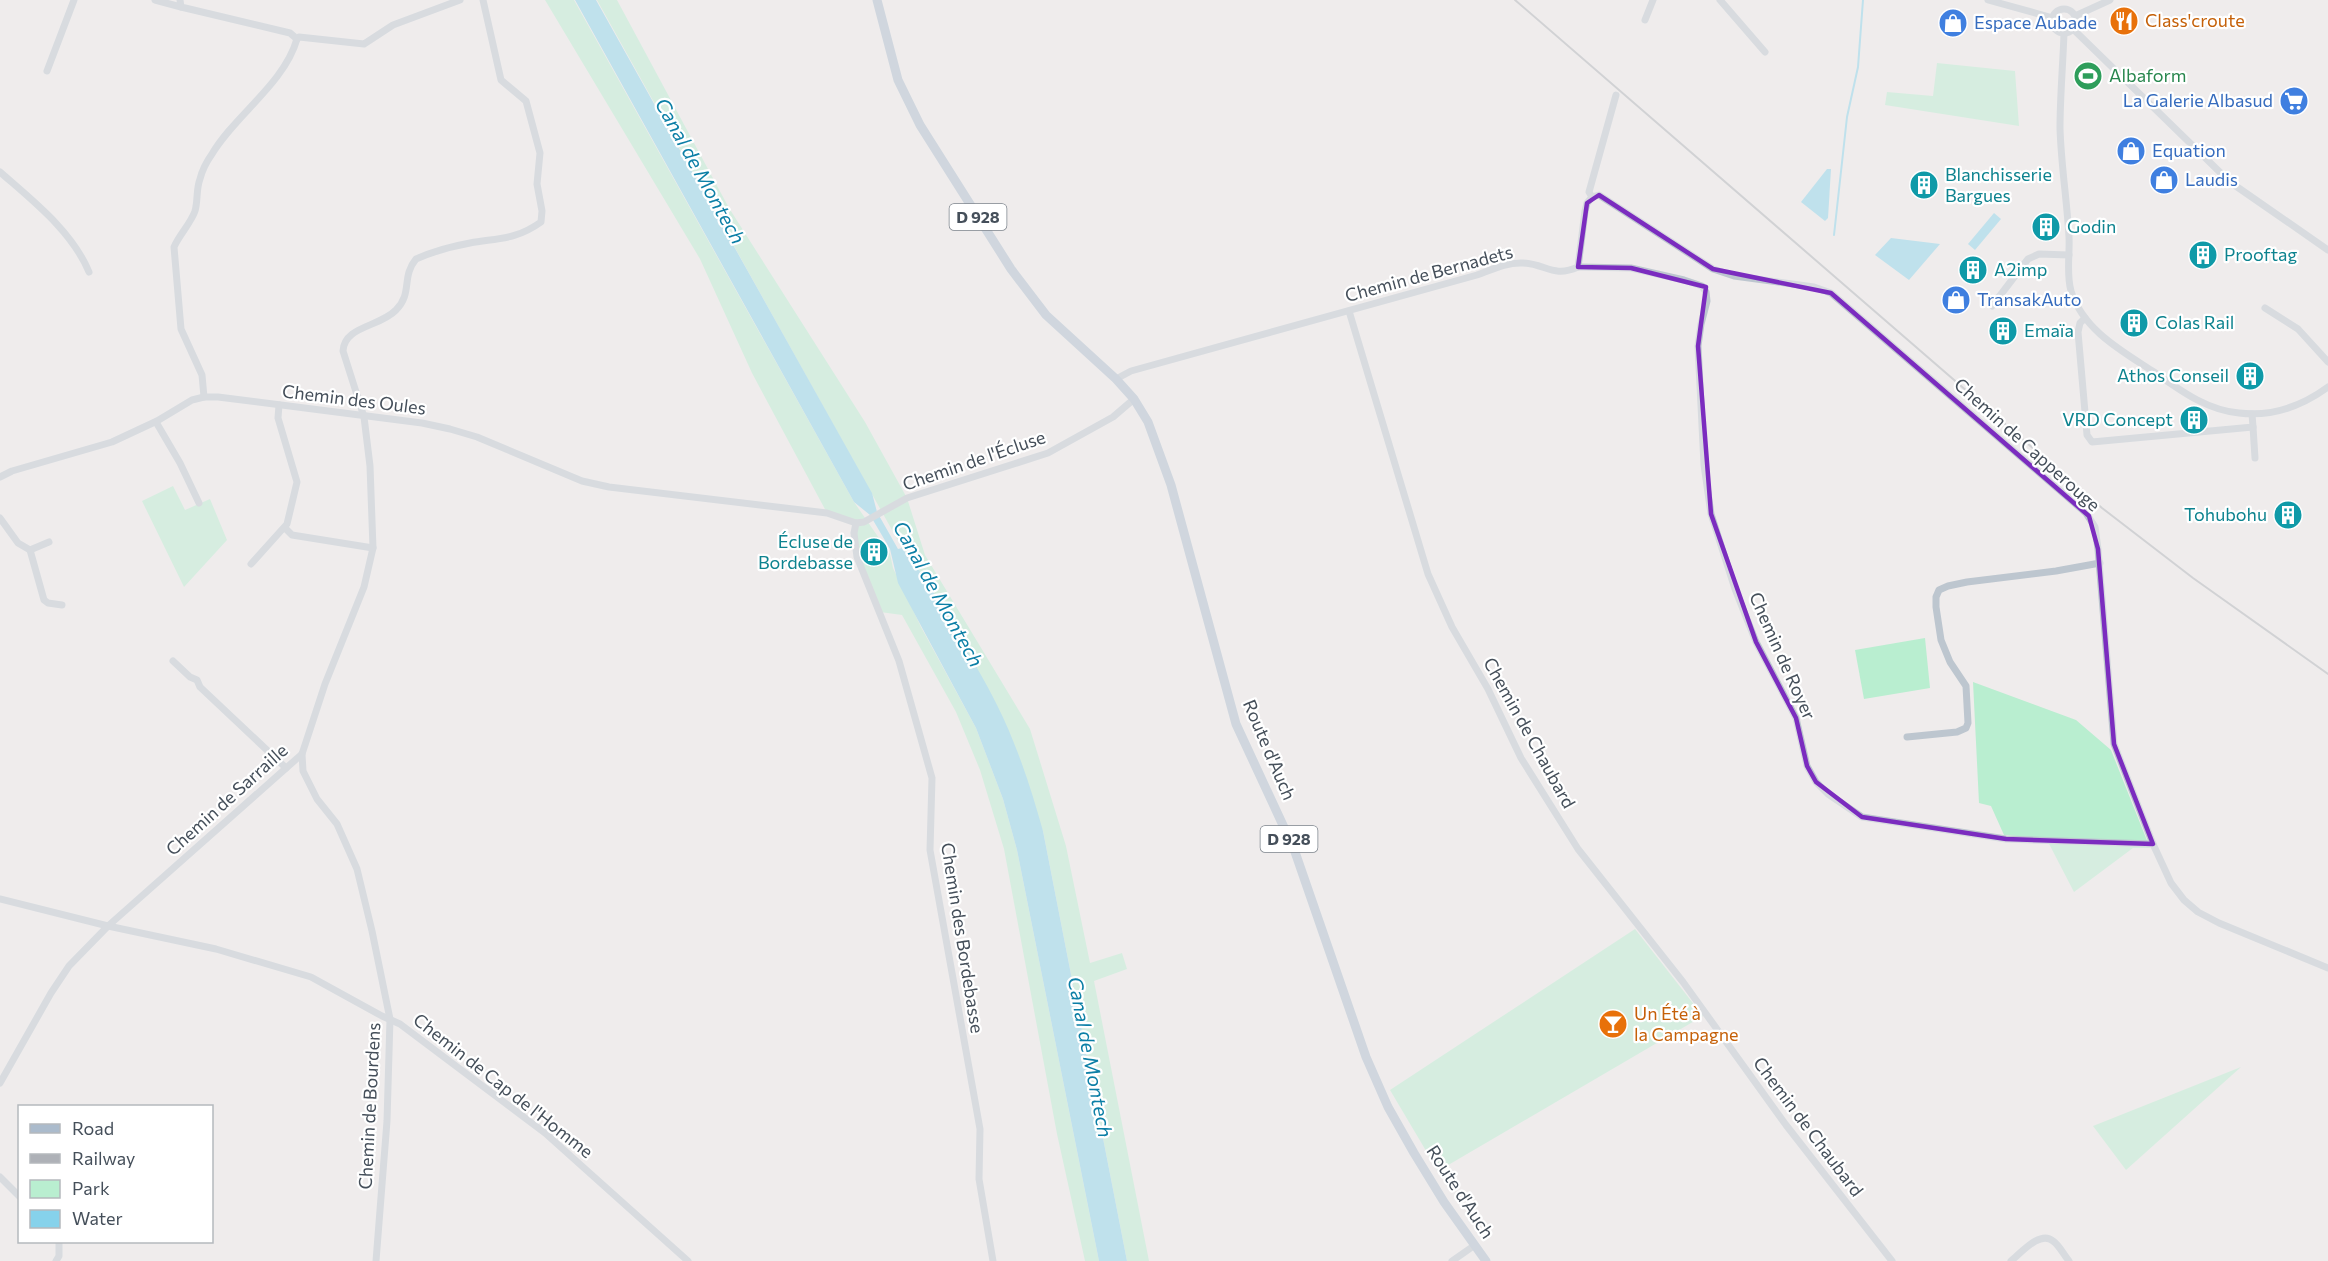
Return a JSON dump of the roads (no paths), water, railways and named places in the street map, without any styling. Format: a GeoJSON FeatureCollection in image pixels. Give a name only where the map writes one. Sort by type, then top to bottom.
{"type":"FeatureCollection","features":[{"type":"Feature","properties":{"kind":"main road","name":"D 928"},"geometry":{"type":"LineString","coordinates":[[877,0],[898,80],[920,125],[1011,269],[1046,315],[1116,379],[1134,399]]}},
{"type":"Feature","properties":{"kind":"main road","name":"Route d'Auch"},"geometry":{"type":"LineString","coordinates":[[1134,399],[1148,422],[1171,485],[1239,731],[1294,849],[1366,1057],[1388,1107],[1414,1153],[1486,1261]]}},
{"type":"Feature","properties":{"kind":"street"},"geometry":{"type":"LineString","coordinates":[[47,71],[74,0]]}},
{"type":"Feature","properties":{"kind":"street"},"geometry":{"type":"LineString","coordinates":[[156,0],[181,3],[290,33],[297,39]]}},
{"type":"Feature","properties":{"kind":"street"},"geometry":{"type":"LineString","coordinates":[[297,39],[299,37],[364,44],[393,26],[460,0]]}},
{"type":"Feature","properties":{"kind":"street","name":"Chemin de Sarraille"},"geometry":{"type":"LineString","coordinates":[[0,1083],[69,966],[108,926],[302,754],[326,684],[364,587],[373,548],[370,466],[364,417],[343,351],[343,343],[348,335],[383,321],[396,311],[406,296],[407,275],[416,259],[469,243],[503,240],[528,232],[541,222],[542,211],[537,183],[540,153],[526,101],[501,80],[483,0]]}},
{"type":"Feature","properties":{"kind":"street"},"geometry":{"type":"LineString","coordinates":[[1645,20],[1653,0]]}},
{"type":"Feature","properties":{"kind":"street"},"geometry":{"type":"LineString","coordinates":[[1720,0],[1766,52]]}},
{"type":"Feature","properties":{"kind":"street"},"geometry":{"type":"LineString","coordinates":[[1988,0],[2053,18]]}},
{"type":"Feature","properties":{"kind":"street"},"geometry":{"type":"LineString","coordinates":[[2053,18],[2060,10],[2062,0]]}},
{"type":"Feature","properties":{"kind":"street"},"geometry":{"type":"LineString","coordinates":[[2075,16],[2110,0]]}},
{"type":"Feature","properties":{"kind":"street"},"geometry":{"type":"LineString","coordinates":[[2060,10],[2071,11],[2075,16],[2076,23],[2073,29],[2064,33]]}},
{"type":"Feature","properties":{"kind":"street"},"geometry":{"type":"LineString","coordinates":[[2053,18],[2055,28],[2064,33]]}},
{"type":"Feature","properties":{"kind":"street"},"geometry":{"type":"LineString","coordinates":[[2073,29],[2230,182],[2328,250]]}},
{"type":"Feature","properties":{"kind":"street"},"geometry":{"type":"LineString","coordinates":[[2064,33],[2060,129],[2069,280],[2076,303],[2085,318],[2112,345],[2203,404],[2236,413],[2280,411],[2297,405],[2328,387]]}},
{"type":"Feature","properties":{"kind":"street"},"geometry":{"type":"LineString","coordinates":[[0,477],[12,471],[112,442],[156,422],[183,404],[204,397],[202,375],[181,329],[174,247],[179,235],[195,212],[200,179],[211,155],[276,76],[294,49],[297,39]]}},
{"type":"Feature","properties":{"kind":"street"},"geometry":{"type":"LineString","coordinates":[[1578,267],[1585,211],[1587,202],[1592,197],[1589,192],[1616,95]]}},
{"type":"Feature","properties":{"kind":"street"},"geometry":{"type":"LineString","coordinates":[[0,172],[62,229],[89,272]]}},
{"type":"Feature","properties":{"kind":"street","name":"Chemin de Capperouge"},"geometry":{"type":"LineString","coordinates":[[1592,197],[1599,195],[1713,269],[1734,276],[1814,287],[1831,293],[2086,513],[2094,527],[2100,563],[2114,744],[2152,844],[2171,883],[2184,900],[2198,912],[2328,968]]}},
{"type":"Feature","properties":{"kind":"street"},"geometry":{"type":"LineString","coordinates":[[1992,306],[2028,259],[2039,254],[2069,255]]}},
{"type":"Feature","properties":{"kind":"street","name":"Chemin de Bernadets"},"geometry":{"type":"LineString","coordinates":[[1116,379],[1131,371],[1476,275],[1507,264],[1522,262],[1557,273],[1578,267]]}},
{"type":"Feature","properties":{"kind":"street","name":"Chemin de Royer"},"geometry":{"type":"LineString","coordinates":[[1578,267],[1631,268],[1684,280],[1702,286],[1706,292],[1707,301],[1698,346],[1704,465],[1711,514],[1735,589],[1756,642],[1796,718],[1807,766],[1822,788],[1862,817],[2006,839],[2152,844]]}},
{"type":"Feature","properties":{"kind":"street"},"geometry":{"type":"LineString","coordinates":[[2265,308],[2298,329],[2328,362]]}},
{"type":"Feature","properties":{"kind":"street","name":"Chemin de Chaubard"},"geometry":{"type":"LineString","coordinates":[[1349,311],[1428,574],[1452,627],[1488,690],[1521,758],[1578,849],[1683,982],[1786,1125],[1892,1261]]}},
{"type":"Feature","properties":{"kind":"street"},"geometry":{"type":"LineString","coordinates":[[2085,318],[2080,323],[2078,332],[2087,435],[2092,442],[2253,428]]}},
{"type":"Feature","properties":{"kind":"street","name":"Chemin des Oules"},"geometry":{"type":"LineString","coordinates":[[204,397],[422,423],[477,437],[582,481],[609,487],[827,513],[856,523]]}},
{"type":"Feature","properties":{"kind":"street","name":"Chemin de l'Écluse"},"geometry":{"type":"LineString","coordinates":[[856,523],[866,521],[907,498],[1048,453],[1113,417],[1134,399]]}},
{"type":"Feature","properties":{"kind":"street"},"geometry":{"type":"LineString","coordinates":[[251,564],[288,524],[297,482],[278,418],[279,405]]}},
{"type":"Feature","properties":{"kind":"street"},"geometry":{"type":"LineString","coordinates":[[2252,414],[2255,458]]}},
{"type":"Feature","properties":{"kind":"street"},"geometry":{"type":"LineString","coordinates":[[156,422],[176,455],[200,503]]}},
{"type":"Feature","properties":{"kind":"street"},"geometry":{"type":"LineString","coordinates":[[0,518],[18,543],[30,550],[44,600],[48,603],[62,605]]}},
{"type":"Feature","properties":{"kind":"street","name":"Chemin des Bordebasse"},"geometry":{"type":"LineString","coordinates":[[856,523],[854,533],[858,557],[899,661],[933,778],[930,850],[980,1129],[980,1179],[993,1261]]}},
{"type":"Feature","properties":{"kind":"street"},"geometry":{"type":"LineString","coordinates":[[285,528],[292,535],[373,548]]}},
{"type":"Feature","properties":{"kind":"street"},"geometry":{"type":"LineString","coordinates":[[30,550],[49,542]]}},
{"type":"Feature","properties":{"kind":"street"},"geometry":{"type":"LineString","coordinates":[[1907,737],[1957,732],[1966,728],[1968,723],[1966,686],[1950,662],[1941,640],[1936,607],[1936,597],[1940,590],[1967,582],[2100,563]]}},
{"type":"Feature","properties":{"kind":"street"},"geometry":{"type":"LineString","coordinates":[[173,662],[197,680],[200,687],[286,768]]}},
{"type":"Feature","properties":{"kind":"street","name":"Chemin de Bourdens"},"geometry":{"type":"LineString","coordinates":[[302,754],[303,771],[317,799],[337,824],[357,869],[390,1019],[387,1121],[376,1261]]}},
{"type":"Feature","properties":{"kind":"street","name":"Chemin de Cap de l'Homme"},"geometry":{"type":"LineString","coordinates":[[0,898],[108,926],[216,949],[310,977],[400,1024],[545,1133],[688,1261]]}},
{"type":"Feature","properties":{"kind":"street"},"geometry":{"type":"LineString","coordinates":[[0,1177],[18,1195]]}},
{"type":"Feature","properties":{"kind":"street"},"geometry":{"type":"LineString","coordinates":[[2011,1261],[2039,1239],[2047,1238],[2054,1241],[2069,1261]]}},
{"type":"Feature","properties":{"kind":"street"},"geometry":{"type":"LineString","coordinates":[[56,1261],[59,1256],[59,1243]]}},
{"type":"Feature","properties":{"kind":"street"},"geometry":{"type":"LineString","coordinates":[[1452,1261],[1475,1245]]}},
{"type":"Feature","properties":{"kind":"water"},"geometry":{"type":"Polygon","coordinates":[[[575,0],[596,0],[872,493],[877,512],[898,549],[902,548],[933,591],[984,679],[1004,720],[1023,767],[1043,831],[1127,1261],[1099,1261],[1017,850],[1003,799],[976,728],[898,583],[890,549],[870,515],[854,502],[575,0]]]}},
{"type":"Feature","properties":{"kind":"water"},"geometry":{"type":"Polygon","coordinates":[[[1827,169],[1831,169],[1828,218],[1825,221],[1801,202],[1827,169]]]}},
{"type":"Feature","properties":{"kind":"water"},"geometry":{"type":"Polygon","coordinates":[[[1994,213],[2001,219],[1975,250],[1968,244],[1994,213]]]}},
{"type":"Feature","properties":{"kind":"water"},"geometry":{"type":"Polygon","coordinates":[[[1891,238],[1940,244],[1909,280],[1875,255],[1891,238]]]}},
{"type":"Feature","properties":{"kind":"waterway"},"geometry":{"type":"LineString","coordinates":[[1834,235],[1847,117],[1858,67],[1863,0]]}},
{"type":"Feature","properties":{"kind":"railway"},"geometry":{"type":"LineString","coordinates":[[1515,0],[2102,508],[2193,578],[2328,674]]}},
{"type":"Feature","properties":{"kind":"place","name":"Class'croute"},"geometry":{"type":"Point","coordinates":[2124,21]}},
{"type":"Feature","properties":{"kind":"place","name":"Espace Aubade"},"geometry":{"type":"Point","coordinates":[1953,23]}},
{"type":"Feature","properties":{"kind":"place","name":"Albaform"},"geometry":{"type":"Point","coordinates":[2088,76]}},
{"type":"Feature","properties":{"kind":"place","name":"La Galerie Albasud"},"geometry":{"type":"Point","coordinates":[2294,101]}},
{"type":"Feature","properties":{"kind":"place","name":"Equation"},"geometry":{"type":"Point","coordinates":[2131,151]}},
{"type":"Feature","properties":{"kind":"place","name":"Laudis"},"geometry":{"type":"Point","coordinates":[2164,180]}},
{"type":"Feature","properties":{"kind":"place","name":"Blanchisserie Bargues"},"geometry":{"type":"Point","coordinates":[1924,185]}},
{"type":"Feature","properties":{"kind":"place","name":"Godin"},"geometry":{"type":"Point","coordinates":[2046,227]}},
{"type":"Feature","properties":{"kind":"place","name":"Prooftag"},"geometry":{"type":"Point","coordinates":[2203,255]}},
{"type":"Feature","properties":{"kind":"place","name":"A2imp"},"geometry":{"type":"Point","coordinates":[1973,270]}},
{"type":"Feature","properties":{"kind":"place","name":"TransakAuto"},"geometry":{"type":"Point","coordinates":[1956,300]}},
{"type":"Feature","properties":{"kind":"place","name":"Colas Rail"},"geometry":{"type":"Point","coordinates":[2134,323]}},
{"type":"Feature","properties":{"kind":"place","name":"Emaïa"},"geometry":{"type":"Point","coordinates":[2003,331]}},
{"type":"Feature","properties":{"kind":"place","name":"Athos Conseil"},"geometry":{"type":"Point","coordinates":[2250,376]}},
{"type":"Feature","properties":{"kind":"place","name":"VRD Concept"},"geometry":{"type":"Point","coordinates":[2194,420]}},
{"type":"Feature","properties":{"kind":"place","name":"Tohubohu"},"geometry":{"type":"Point","coordinates":[2288,515]}},
{"type":"Feature","properties":{"kind":"place","name":"Écluse de Bordebasse"},"geometry":{"type":"Point","coordinates":[874,552]}},
{"type":"Feature","properties":{"kind":"place","name":"Un Été à la Campagne"},"geometry":{"type":"Point","coordinates":[1613,1024]}},
{"type":"Feature","properties":{"kind":"water label","name":"Canal de Montech"},"geometry":{"type":"Point","coordinates":[700,171]}},
{"type":"Feature","properties":{"kind":"water label","name":"Canal de Montech"},"geometry":{"type":"Point","coordinates":[938,594]}},
{"type":"Feature","properties":{"kind":"water label","name":"Canal de Montech"},"geometry":{"type":"Point","coordinates":[1090,1057]}}]}
